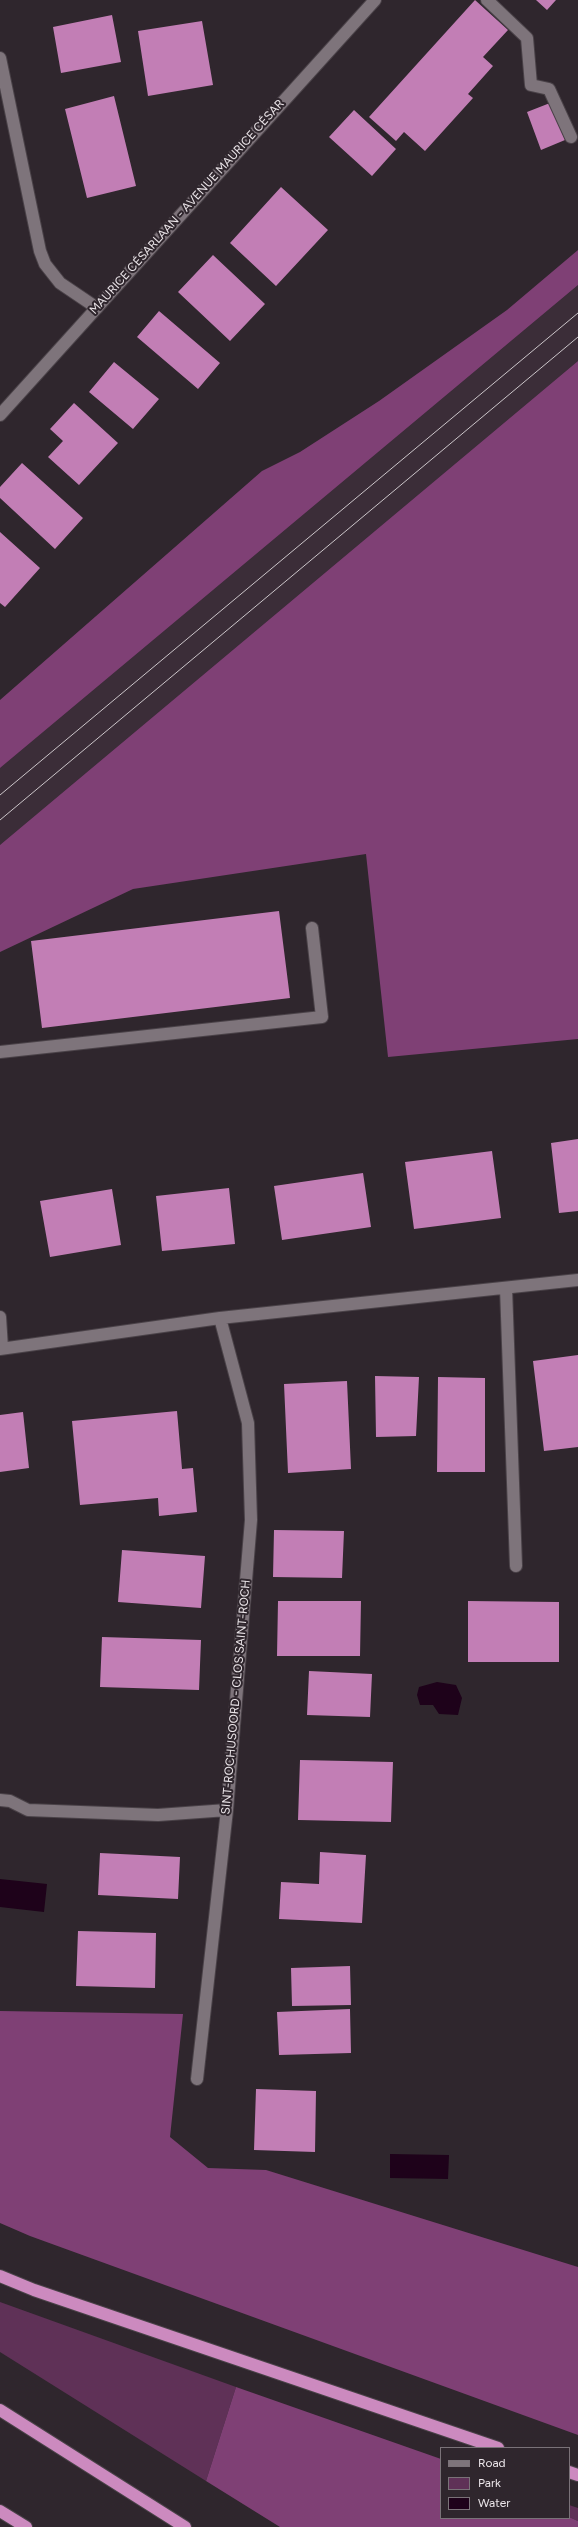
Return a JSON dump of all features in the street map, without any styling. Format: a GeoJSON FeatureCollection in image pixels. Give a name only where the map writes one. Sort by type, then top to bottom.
{"type":"FeatureCollection","features":[{"type":"Feature","properties":{"kind":"highway"},"geometry":{"type":"LineString","coordinates":[[0,2276],[42,2292],[495,2447]]}},
{"type":"Feature","properties":{"kind":"highway"},"geometry":{"type":"LineString","coordinates":[[0,2410],[186,2527]]}},
{"type":"Feature","properties":{"kind":"highway"},"geometry":{"type":"LineString","coordinates":[[0,2511],[26,2527]]}},
{"type":"Feature","properties":{"kind":"street","name":"MAURICE CÉSARLAAN - AVENUE MAURICE CÉSAR"},"geometry":{"type":"LineString","coordinates":[[0,415],[375,0]]}},
{"type":"Feature","properties":{"kind":"street"},"geometry":{"type":"LineString","coordinates":[[487,0],[527,38],[531,85],[549,89],[571,137]]}},
{"type":"Feature","properties":{"kind":"street"},"geometry":{"type":"LineString","coordinates":[[0,58],[40,251],[46,264],[60,283],[97,308]]}},
{"type":"Feature","properties":{"kind":"street"},"geometry":{"type":"LineString","coordinates":[[0,1052],[322,1017],[312,928]]}},
{"type":"Feature","properties":{"kind":"street"},"geometry":{"type":"LineString","coordinates":[[0,1317],[1,1348],[220,1318],[578,1280]]}},
{"type":"Feature","properties":{"kind":"street"},"geometry":{"type":"LineString","coordinates":[[506,1288],[516,1566]]}},
{"type":"Feature","properties":{"kind":"street","name":"SINT-ROCHUSOORD - CLOS SAINT-ROCH"},"geometry":{"type":"LineString","coordinates":[[197,2079],[227,1810],[251,1520],[248,1423],[220,1318]]}},
{"type":"Feature","properties":{"kind":"street"},"geometry":{"type":"LineString","coordinates":[[3,1802],[28,1810],[158,1815],[227,1810]]}},
{"type":"Feature","properties":{"kind":"shaded area"},"geometry":{"type":"Polygon","coordinates":[[[578,250],[578,285],[0,768],[0,700],[262,471],[300,452],[379,401],[507,310],[578,250]]]}},
{"type":"Feature","properties":{"kind":"shaded area"},"geometry":{"type":"Polygon","coordinates":[[[578,285],[578,361],[0,845],[0,768],[578,285]]]}},
{"type":"Feature","properties":{"kind":"shaded area"},"geometry":{"type":"Polygon","coordinates":[[[578,361],[578,1039],[388,1057],[366,854],[133,889],[0,952],[0,845],[578,361]]]}},
{"type":"Feature","properties":{"kind":"shaded area"},"geometry":{"type":"Polygon","coordinates":[[[0,2011],[183,2014],[170,2137],[208,2168],[266,2170],[578,2267],[578,2435],[30,2236],[0,2223],[0,2011]]]}},
{"type":"Feature","properties":{"kind":"shaded area"},"geometry":{"type":"Polygon","coordinates":[[[236,2387],[440,2459],[440,2519],[570,2519],[570,2517],[578,2521],[578,2527],[280,2527],[206,2481],[236,2387]]]}},
{"type":"Feature","properties":{"kind":"green space"},"geometry":{"type":"Polygon","coordinates":[[[0,2302],[236,2387],[206,2481],[0,2352],[0,2302]]]}},
{"type":"Feature","properties":{"kind":"green space"},"geometry":{"type":"Polygon","coordinates":[[[570,2505],[578,2508],[578,2521],[570,2517],[570,2505]]]}},
{"type":"Feature","properties":{"kind":"water"},"geometry":{"type":"Polygon","coordinates":[[[437,1682],[456,1685],[462,1698],[458,1715],[439,1714],[433,1705],[420,1705],[417,1695],[419,1687],[437,1682]]]}},
{"type":"Feature","properties":{"kind":"water"},"geometry":{"type":"Polygon","coordinates":[[[0,1879],[47,1884],[44,1912],[0,1907],[0,1879]]]}},
{"type":"Feature","properties":{"kind":"water"},"geometry":{"type":"Polygon","coordinates":[[[390,2154],[449,2155],[448,2179],[390,2178],[390,2154]]]}},
{"type":"Feature","properties":{"kind":"building"},"geometry":{"type":"Polygon","coordinates":[[[475,0],[508,30],[483,57],[493,66],[468,94],[473,98],[425,151],[404,132],[396,141],[369,117],[475,0]]]}},
{"type":"Feature","properties":{"kind":"building"},"geometry":{"type":"Polygon","coordinates":[[[536,0],[556,0],[547,10],[536,0]]]}},
{"type":"Feature","properties":{"kind":"building"},"geometry":{"type":"Polygon","coordinates":[[[112,15],[121,62],[61,73],[53,27],[112,15]]]}},
{"type":"Feature","properties":{"kind":"building"},"geometry":{"type":"Polygon","coordinates":[[[202,21],[213,85],[148,96],[138,31],[202,21]]]}},
{"type":"Feature","properties":{"kind":"building"},"geometry":{"type":"Polygon","coordinates":[[[114,96],[136,186],[87,198],[65,109],[114,96]]]}},
{"type":"Feature","properties":{"kind":"building"},"geometry":{"type":"Polygon","coordinates":[[[550,103],[565,140],[541,150],[527,112],[550,103]]]}},
{"type":"Feature","properties":{"kind":"building"},"geometry":{"type":"Polygon","coordinates":[[[354,110],[396,149],[372,176],[329,137],[354,110]]]}},
{"type":"Feature","properties":{"kind":"building"},"geometry":{"type":"Polygon","coordinates":[[[281,187],[328,230],[276,286],[230,243],[281,187]]]}},
{"type":"Feature","properties":{"kind":"building"},"geometry":{"type":"Polygon","coordinates":[[[213,255],[265,304],[230,341],[178,292],[213,255]]]}},
{"type":"Feature","properties":{"kind":"building"},"geometry":{"type":"Polygon","coordinates":[[[159,311],[220,363],[198,389],[137,337],[159,311]]]}},
{"type":"Feature","properties":{"kind":"building"},"geometry":{"type":"Polygon","coordinates":[[[114,362],[159,399],[133,429],[89,392],[114,362]]]}},
{"type":"Feature","properties":{"kind":"building"},"geometry":{"type":"Polygon","coordinates":[[[74,403],[118,443],[79,485],[48,457],[63,441],[50,429],[74,403]]]}},
{"type":"Feature","properties":{"kind":"building"},"geometry":{"type":"Polygon","coordinates":[[[22,463],[83,518],[55,549],[0,498],[0,487],[22,463]]]}},
{"type":"Feature","properties":{"kind":"building"},"geometry":{"type":"Polygon","coordinates":[[[0,532],[40,568],[5,607],[0,603],[0,532]]]}},
{"type":"Feature","properties":{"kind":"building"},"geometry":{"type":"Polygon","coordinates":[[[279,911],[290,998],[42,1028],[31,941],[279,911]]]}},
{"type":"Feature","properties":{"kind":"building"},"geometry":{"type":"Polygon","coordinates":[[[578,1139],[578,1211],[559,1213],[551,1143],[578,1139]]]}},
{"type":"Feature","properties":{"kind":"building"},"geometry":{"type":"Polygon","coordinates":[[[492,1151],[501,1218],[414,1229],[405,1162],[492,1151]]]}},
{"type":"Feature","properties":{"kind":"building"},"geometry":{"type":"Polygon","coordinates":[[[363,1173],[371,1227],[282,1240],[274,1186],[363,1173]]]}},
{"type":"Feature","properties":{"kind":"building"},"geometry":{"type":"Polygon","coordinates":[[[229,1188],[235,1244],[162,1251],[156,1196],[229,1188]]]}},
{"type":"Feature","properties":{"kind":"building"},"geometry":{"type":"Polygon","coordinates":[[[112,1189],[121,1245],[50,1257],[40,1201],[112,1189]]]}},
{"type":"Feature","properties":{"kind":"building"},"geometry":{"type":"Polygon","coordinates":[[[578,1355],[578,1447],[544,1451],[533,1361],[578,1355]]]}},
{"type":"Feature","properties":{"kind":"building"},"geometry":{"type":"Polygon","coordinates":[[[375,1376],[419,1377],[416,1436],[376,1437],[375,1376]]]}},
{"type":"Feature","properties":{"kind":"building"},"geometry":{"type":"Polygon","coordinates":[[[438,1377],[485,1378],[485,1472],[437,1472],[438,1377]]]}},
{"type":"Feature","properties":{"kind":"building"},"geometry":{"type":"Polygon","coordinates":[[[347,1381],[351,1469],[288,1473],[284,1384],[347,1381]]]}},
{"type":"Feature","properties":{"kind":"building"},"geometry":{"type":"Polygon","coordinates":[[[177,1411],[182,1469],[193,1468],[197,1512],[159,1516],[158,1498],[80,1505],[72,1421],[177,1411]]]}},
{"type":"Feature","properties":{"kind":"building"},"geometry":{"type":"Polygon","coordinates":[[[23,1412],[29,1468],[0,1472],[0,1415],[23,1412]]]}},
{"type":"Feature","properties":{"kind":"building"},"geometry":{"type":"Polygon","coordinates":[[[274,1530],[344,1531],[342,1578],[273,1577],[274,1530]]]}},
{"type":"Feature","properties":{"kind":"building"},"geometry":{"type":"Polygon","coordinates":[[[122,1550],[205,1556],[201,1608],[118,1602],[122,1550]]]}},
{"type":"Feature","properties":{"kind":"building"},"geometry":{"type":"Polygon","coordinates":[[[278,1601],[361,1601],[360,1656],[277,1656],[278,1601]]]}},
{"type":"Feature","properties":{"kind":"building"},"geometry":{"type":"Polygon","coordinates":[[[468,1601],[559,1602],[559,1662],[468,1662],[468,1601]]]}},
{"type":"Feature","properties":{"kind":"building"},"geometry":{"type":"Polygon","coordinates":[[[102,1637],[201,1640],[199,1690],[100,1687],[102,1637]]]}},
{"type":"Feature","properties":{"kind":"building"},"geometry":{"type":"Polygon","coordinates":[[[309,1671],[372,1674],[370,1717],[307,1715],[309,1671]]]}},
{"type":"Feature","properties":{"kind":"building"},"geometry":{"type":"Polygon","coordinates":[[[300,1760],[393,1762],[391,1822],[298,1820],[300,1760]]]}},
{"type":"Feature","properties":{"kind":"building"},"geometry":{"type":"Polygon","coordinates":[[[320,1852],[366,1855],[362,1923],[279,1919],[281,1882],[319,1884],[320,1852]]]}},
{"type":"Feature","properties":{"kind":"building"},"geometry":{"type":"Polygon","coordinates":[[[100,1853],[180,1857],[178,1899],[98,1895],[100,1853]]]}},
{"type":"Feature","properties":{"kind":"building"},"geometry":{"type":"Polygon","coordinates":[[[78,1931],[156,1933],[155,1988],[76,1986],[78,1931]]]}},
{"type":"Feature","properties":{"kind":"building"},"geometry":{"type":"Polygon","coordinates":[[[350,1966],[351,2005],[292,2006],[291,1968],[350,1966]]]}},
{"type":"Feature","properties":{"kind":"building"},"geometry":{"type":"Polygon","coordinates":[[[350,2009],[351,2053],[279,2055],[277,2012],[350,2009]]]}},
{"type":"Feature","properties":{"kind":"building"},"geometry":{"type":"Polygon","coordinates":[[[256,2089],[316,2091],[315,2152],[254,2150],[256,2089]]]}},
{"type":"Feature","properties":{"kind":"tram line"},"geometry":{"type":"LineString","coordinates":[[0,795],[578,313]]}},
{"type":"Feature","properties":{"kind":"tram line"},"geometry":{"type":"LineString","coordinates":[[0,820],[578,337]]}}]}
